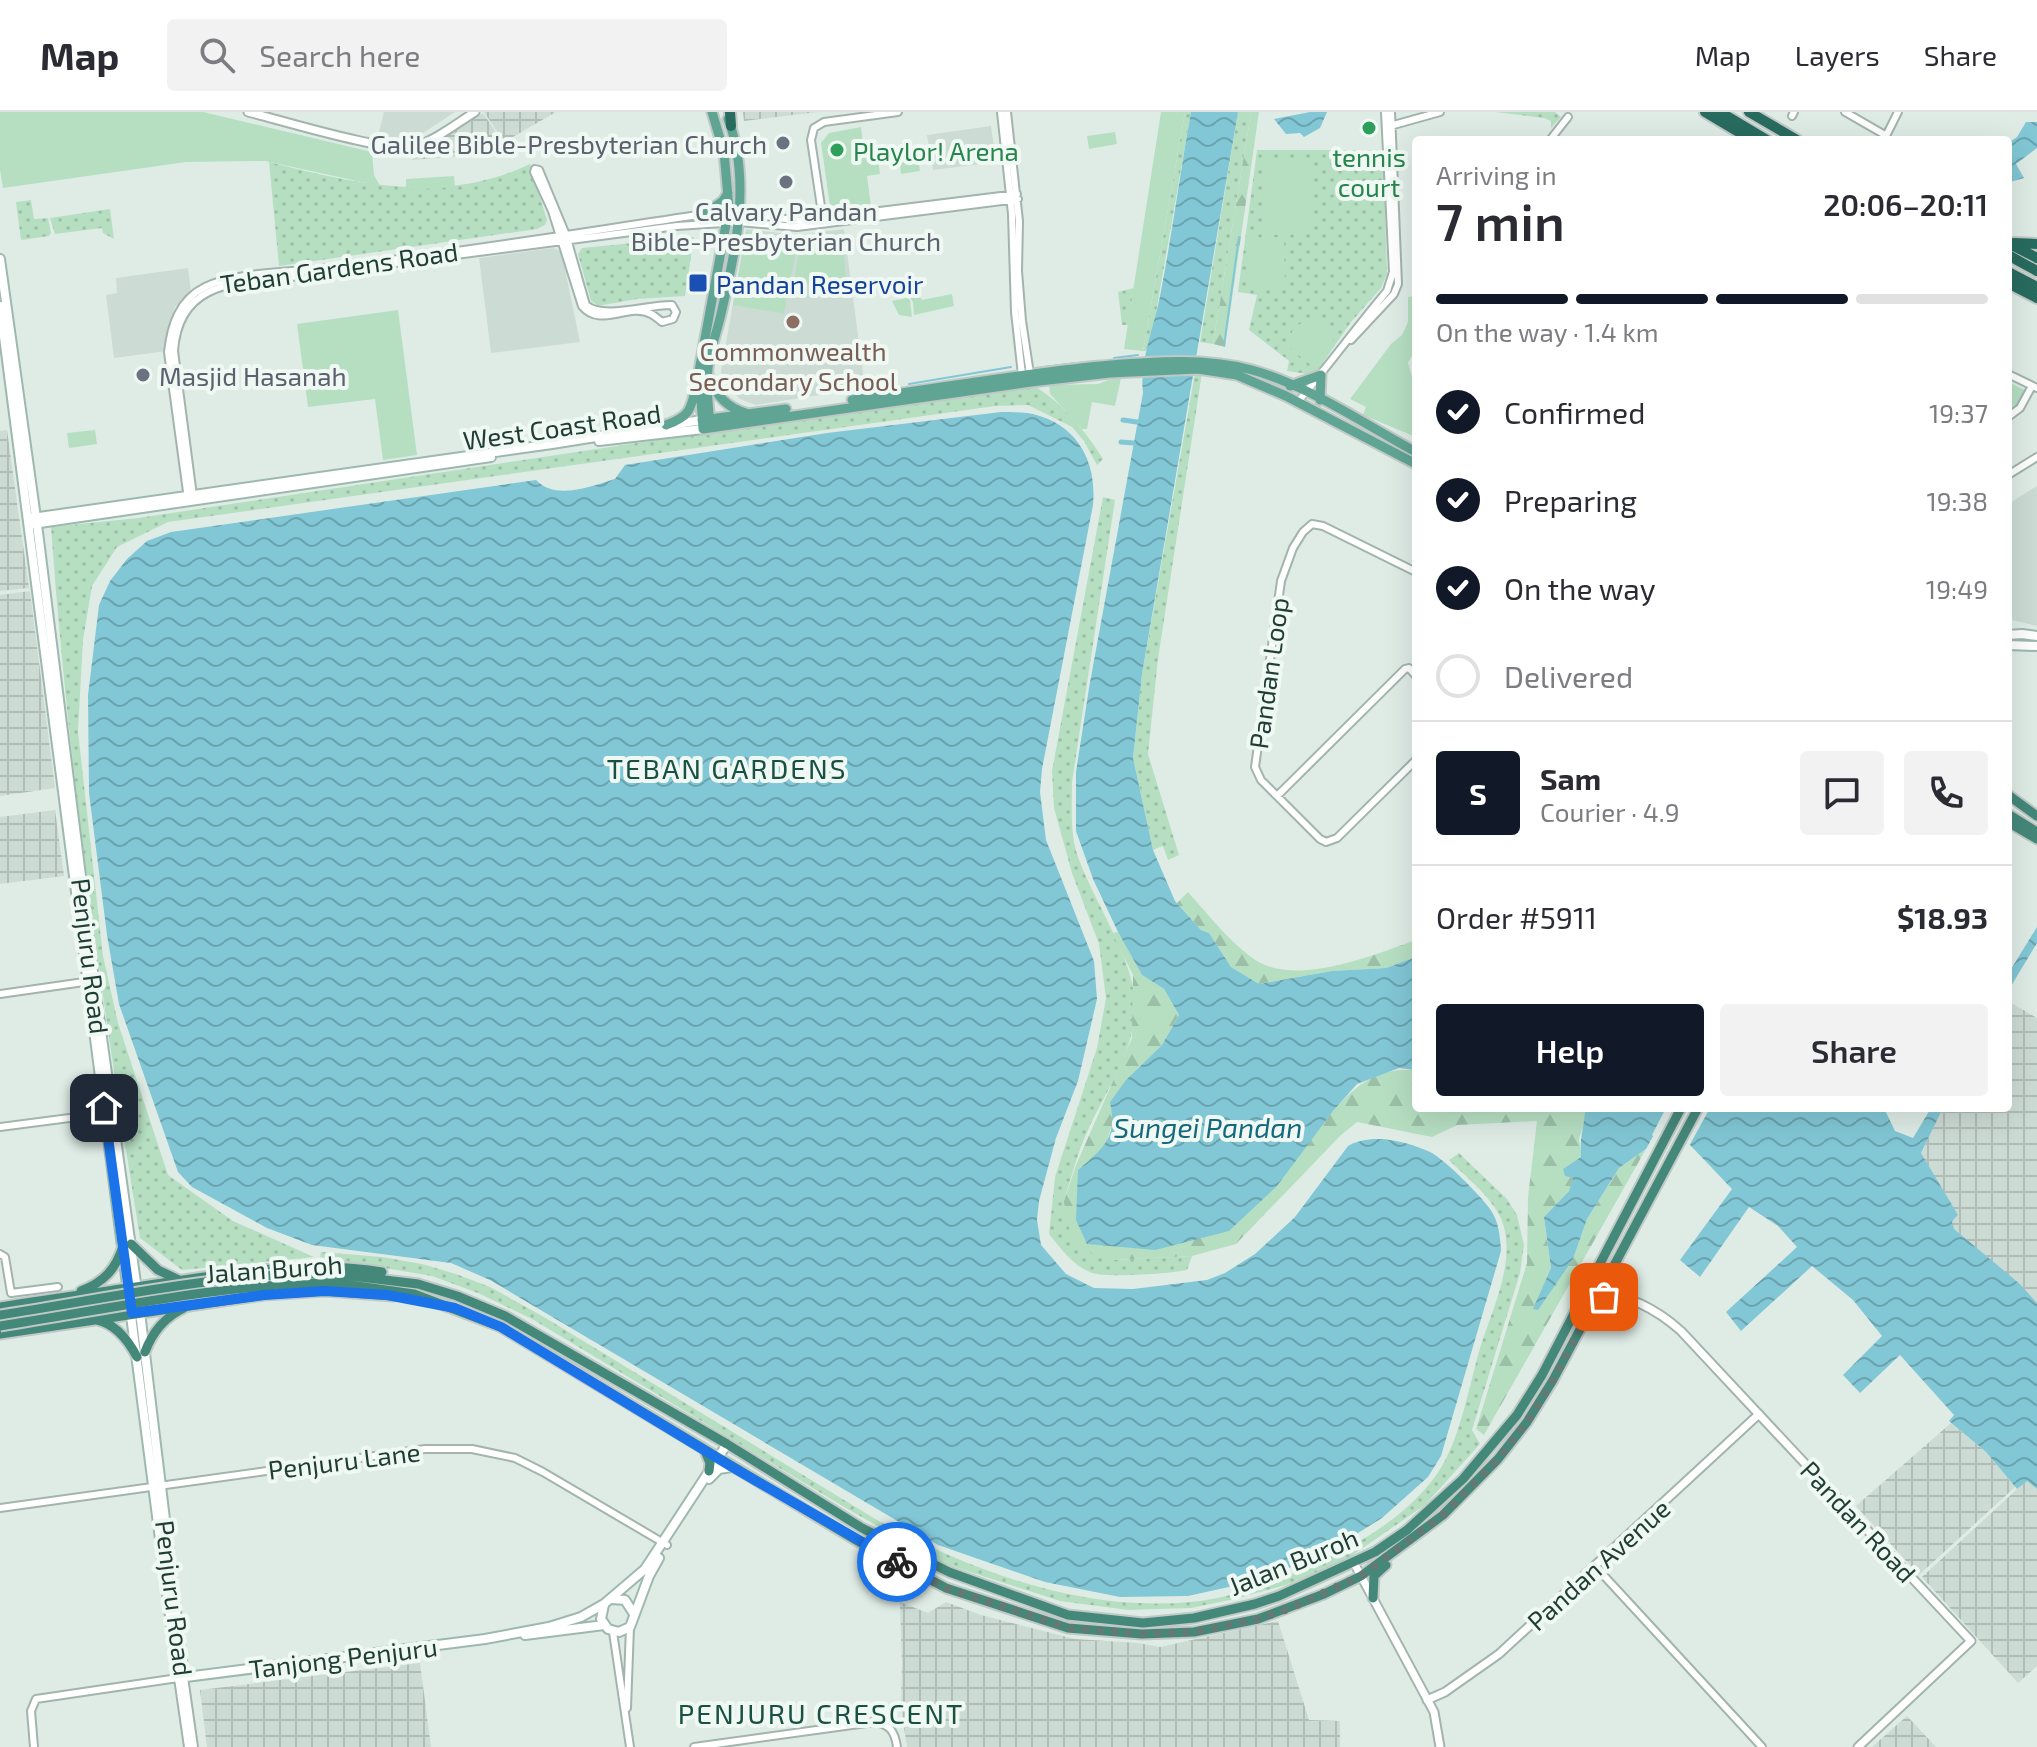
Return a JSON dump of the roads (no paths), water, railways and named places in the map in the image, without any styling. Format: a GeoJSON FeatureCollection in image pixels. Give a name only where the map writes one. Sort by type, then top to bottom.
{"type":"FeatureCollection","features":[{"type":"Feature","properties":{"kind":"highway"},"geometry":{"type":"LineString","coordinates":[[728,112],[731,126]]}},
{"type":"Feature","properties":{"kind":"highway"},"geometry":{"type":"LineString","coordinates":[[1705,112],[1745,136]]}},
{"type":"Feature","properties":{"kind":"highway"},"geometry":{"type":"LineString","coordinates":[[1720,112],[1760,136]]}},
{"type":"Feature","properties":{"kind":"highway"},"geometry":{"type":"LineString","coordinates":[[1749,112],[1790,136]]}},
{"type":"Feature","properties":{"kind":"highway"},"geometry":{"type":"LineString","coordinates":[[2012,242],[2037,244]]}},
{"type":"Feature","properties":{"kind":"highway"},"geometry":{"type":"LineString","coordinates":[[2012,244],[2037,258]]}},
{"type":"Feature","properties":{"kind":"highway"},"geometry":{"type":"LineString","coordinates":[[2012,257],[2037,271]]}},
{"type":"Feature","properties":{"kind":"highway"},"geometry":{"type":"LineString","coordinates":[[2012,274],[2037,287]]}},
{"type":"Feature","properties":{"kind":"highway"},"geometry":{"type":"LineString","coordinates":[[2012,285],[2037,298]]}},
{"type":"Feature","properties":{"kind":"highway"},"geometry":{"type":"LineString","coordinates":[[2012,798],[2037,819]]}},
{"type":"Feature","properties":{"kind":"highway"},"geometry":{"type":"LineString","coordinates":[[2012,805],[2037,819]]}},
{"type":"Feature","properties":{"kind":"highway"},"geometry":{"type":"LineString","coordinates":[[2012,816],[2037,832]]}},
{"type":"Feature","properties":{"kind":"highway"},"geometry":{"type":"LineString","coordinates":[[2012,824],[2037,839]]}},
{"type":"Feature","properties":{"kind":"highway","name":"Jalan Buroh"},"geometry":{"type":"LineString","coordinates":[[0,1315],[204,1284],[289,1275],[418,1284],[457,1296],[519,1324],[727,1444],[862,1528],[937,1566],[1068,1615],[1143,1623],[1207,1616],[1279,1596],[1354,1563],[1395,1538],[1463,1479],[1517,1415],[1542,1375],[1679,1112]]}},
{"type":"Feature","properties":{"kind":"highway","name":"Jalan Buroh"},"geometry":{"type":"LineString","coordinates":[[0,1326],[205,1294],[336,1279],[414,1294],[501,1327],[854,1539],[946,1588],[1068,1628],[1142,1634],[1194,1632],[1258,1619],[1288,1609],[1361,1576],[1407,1544],[1454,1504],[1498,1459],[1527,1422],[1553,1380],[1696,1112]]}},
{"type":"Feature","properties":{"kind":"highway"},"geometry":{"type":"LineString","coordinates":[[67,1296],[87,1289],[110,1273],[127,1245],[158,1270],[181,1280]]}},
{"type":"Feature","properties":{"kind":"highway"},"geometry":{"type":"LineString","coordinates":[[0,1307],[289,1267],[345,1268],[419,1279],[457,1296]]}},
{"type":"Feature","properties":{"kind":"highway"},"geometry":{"type":"LineString","coordinates":[[0,1334],[264,1295],[325,1291],[387,1295],[455,1308]]}},
{"type":"Feature","properties":{"kind":"highway"},"geometry":{"type":"LineString","coordinates":[[94,1319],[120,1333],[141,1354],[167,1320],[191,1305]]}},
{"type":"Feature","properties":{"kind":"highway"},"geometry":{"type":"LineString","coordinates":[[704,1450],[710,1463],[709,1471]]}},
{"type":"Feature","properties":{"kind":"highway"},"geometry":{"type":"LineString","coordinates":[[1395,1538],[1407,1544]]}},
{"type":"Feature","properties":{"kind":"highway"},"geometry":{"type":"LineString","coordinates":[[1373,1598],[1374,1576],[1392,1555]]}},
{"type":"Feature","properties":{"kind":"main road"},"geometry":{"type":"LineString","coordinates":[[666,425],[687,415],[693,402],[733,218],[724,152],[712,112]]}},
{"type":"Feature","properties":{"kind":"main road"},"geometry":{"type":"LineString","coordinates":[[706,424],[708,371],[739,172],[731,126]]}},
{"type":"Feature","properties":{"kind":"main road"},"geometry":{"type":"LineString","coordinates":[[705,214],[723,201],[728,193]]}},
{"type":"Feature","properties":{"kind":"main road","name":"Penjuru Road"},"geometry":{"type":"LineString","coordinates":[[0,260],[181,1677]]}},
{"type":"Feature","properties":{"kind":"main road","name":"Penjuru Road"},"geometry":{"type":"LineString","coordinates":[[0,306],[32,521]]}},
{"type":"Feature","properties":{"kind":"main road","name":"West Coast Road"},"geometry":{"type":"LineString","coordinates":[[1199,365],[1237,375],[1412,462]]}},
{"type":"Feature","properties":{"kind":"main road","name":"West Coast Road"},"geometry":{"type":"LineString","coordinates":[[190,499],[666,425],[706,424],[748,414],[1027,378],[1142,367],[1199,365],[1254,371],[1320,400],[1412,450]]}},
{"type":"Feature","properties":{"kind":"main road"},"geometry":{"type":"LineString","coordinates":[[708,371],[712,385],[722,399],[736,410],[748,414]]}},
{"type":"Feature","properties":{"kind":"main road"},"geometry":{"type":"LineString","coordinates":[[1290,386],[1321,375],[1320,400]]}},
{"type":"Feature","properties":{"kind":"main road","name":"West Coast Road"},"geometry":{"type":"LineString","coordinates":[[32,521],[1027,378]]}},
{"type":"Feature","properties":{"kind":"main road"},"geometry":{"type":"LineString","coordinates":[[699,380],[706,424]]}},
{"type":"Feature","properties":{"kind":"main road"},"geometry":{"type":"LineString","coordinates":[[2012,635],[2037,636]]}},
{"type":"Feature","properties":{"kind":"main road"},"geometry":{"type":"LineString","coordinates":[[2012,645],[2037,646]]}},
{"type":"Feature","properties":{"kind":"main road","name":"Tanjong Penjuru"},"geometry":{"type":"LineString","coordinates":[[631,1625],[649,1576],[727,1444]]}},
{"type":"Feature","properties":{"kind":"main road","name":"Tanjong Penjuru"},"geometry":{"type":"LineString","coordinates":[[508,1635],[562,1623],[606,1603],[645,1569],[666,1544],[712,1473],[732,1467]]}},
{"type":"Feature","properties":{"kind":"main road"},"geometry":{"type":"LineString","coordinates":[[619,1598],[630,1604],[634,1610],[631,1625],[613,1632],[604,1625],[600,1613],[606,1603],[619,1598]]}},
{"type":"Feature","properties":{"kind":"main road","name":"Tanjong Penjuru"},"geometry":{"type":"LineString","coordinates":[[181,1677],[604,1625]]}},
{"type":"Feature","properties":{"kind":"street"},"geometry":{"type":"LineString","coordinates":[[248,112],[376,144],[405,148],[423,143],[475,112]]}},
{"type":"Feature","properties":{"kind":"street"},"geometry":{"type":"LineString","coordinates":[[457,122],[463,112]]}},
{"type":"Feature","properties":{"kind":"street"},"geometry":{"type":"LineString","coordinates":[[823,221],[811,140],[814,128],[824,122],[898,112]]}},
{"type":"Feature","properties":{"kind":"street"},"geometry":{"type":"LineString","coordinates":[[1001,112],[1014,197],[1014,302],[1027,378]]}},
{"type":"Feature","properties":{"kind":"street"},"geometry":{"type":"LineString","coordinates":[[1007,112],[1027,378]]}},
{"type":"Feature","properties":{"kind":"street"},"geometry":{"type":"LineString","coordinates":[[1297,403],[1387,291],[1393,272],[1388,112]]}},
{"type":"Feature","properties":{"kind":"street"},"geometry":{"type":"LineString","coordinates":[[1388,126],[1439,112]]}},
{"type":"Feature","properties":{"kind":"street"},"geometry":{"type":"LineString","coordinates":[[1845,112],[1858,115],[1887,134],[1898,112]]}},
{"type":"Feature","properties":{"kind":"street"},"geometry":{"type":"LineString","coordinates":[[1553,136],[1568,117]]}},
{"type":"Feature","properties":{"kind":"street"},"geometry":{"type":"LineString","coordinates":[[564,238],[535,169],[539,170],[544,182],[564,238],[583,297],[591,309],[603,312],[667,305],[675,308],[673,319],[662,322],[645,312],[592,315],[582,306],[564,238]]}},
{"type":"Feature","properties":{"kind":"street"},"geometry":{"type":"LineString","coordinates":[[998,199],[1007,190],[1010,180]]}},
{"type":"Feature","properties":{"kind":"street"},"geometry":{"type":"LineString","coordinates":[[733,218],[823,221],[1014,197]]}},
{"type":"Feature","properties":{"kind":"street"},"geometry":{"type":"LineString","coordinates":[[998,199],[1008,205],[1012,214]]}},
{"type":"Feature","properties":{"kind":"street","name":"Teban Gardens Road"},"geometry":{"type":"LineString","coordinates":[[190,499],[168,352],[176,313],[194,293],[226,279],[337,270],[564,238],[705,214],[733,218]]}},
{"type":"Feature","properties":{"kind":"street","name":"Teban Gardens Road"},"geometry":{"type":"LineString","coordinates":[[564,238],[733,218]]}},
{"type":"Feature","properties":{"kind":"street"},"geometry":{"type":"LineString","coordinates":[[2012,376],[2034,387],[2022,407],[2012,414]]}},
{"type":"Feature","properties":{"kind":"street"},"geometry":{"type":"LineString","coordinates":[[2012,473],[2037,457]]}},
{"type":"Feature","properties":{"kind":"street","name":"Pandan Loop"},"geometry":{"type":"LineString","coordinates":[[1412,570],[1323,526],[1312,524],[1303,532],[1293,548],[1281,581],[1255,767],[1261,780],[1320,839],[1333,841],[1412,764]]}},
{"type":"Feature","properties":{"kind":"street"},"geometry":{"type":"LineString","coordinates":[[1277,796],[1405,669],[1412,671]]}},
{"type":"Feature","properties":{"kind":"street"},"geometry":{"type":"LineString","coordinates":[[0,994],[90,981]]}},
{"type":"Feature","properties":{"kind":"street"},"geometry":{"type":"LineString","coordinates":[[0,1127],[108,1113]]}},
{"type":"Feature","properties":{"kind":"street"},"geometry":{"type":"LineString","coordinates":[[0,1254],[5,1257],[11,1293],[58,1287]]}},
{"type":"Feature","properties":{"kind":"street"},"geometry":{"type":"LineString","coordinates":[[1617,1258],[1614,1274],[1617,1287],[1631,1301]]}},
{"type":"Feature","properties":{"kind":"street"},"geometry":{"type":"LineString","coordinates":[[1593,1305],[1609,1296],[1631,1301]]}},
{"type":"Feature","properties":{"kind":"street","name":"Pandan Road"},"geometry":{"type":"LineString","coordinates":[[1631,1301],[1681,1331],[1971,1641],[1858,1747]]}},
{"type":"Feature","properties":{"kind":"street","name":"Pandan Avenue"},"geometry":{"type":"LineString","coordinates":[[1427,1700],[1458,1684],[1499,1654],[1759,1414]]}},
{"type":"Feature","properties":{"kind":"street","name":"Penjuru Lane"},"geometry":{"type":"LineString","coordinates":[[0,1508],[425,1449],[472,1449],[515,1458],[666,1544]]}},
{"type":"Feature","properties":{"kind":"street"},"geometry":{"type":"LineString","coordinates":[[1354,1563],[1436,1718],[1440,1747]]}},
{"type":"Feature","properties":{"kind":"street"},"geometry":{"type":"LineString","coordinates":[[1595,1566],[1762,1747]]}},
{"type":"Feature","properties":{"kind":"street","name":"Tanjong Penjuru"},"geometry":{"type":"LineString","coordinates":[[626,1716],[631,1625]]}},
{"type":"Feature","properties":{"kind":"street","name":"Tanjong Penjuru"},"geometry":{"type":"LineString","coordinates":[[613,1632],[630,1747]]}},
{"type":"Feature","properties":{"kind":"street"},"geometry":{"type":"LineString","coordinates":[[34,1747],[31,1711],[36,1699],[181,1677]]}},
{"type":"Feature","properties":{"kind":"street","name":"Penjuru Road"},"geometry":{"type":"LineString","coordinates":[[181,1677],[188,1747]]}},
{"type":"Feature","properties":{"kind":"street","name":"Penjuru Road"},"geometry":{"type":"LineString","coordinates":[[181,1677],[194,1747]]}},
{"type":"Feature","properties":{"kind":"street"},"geometry":{"type":"LineString","coordinates":[[694,1747],[874,1722],[890,1727],[897,1747]]}},
{"type":"Feature","properties":{"kind":"water","name":"Sungei Pandan"},"geometry":{"type":"Polygon","coordinates":[[[1191,112],[1238,112],[1142,674],[1133,758],[1153,850],[1175,901],[1201,930],[1209,933],[1231,967],[1259,984],[1332,971],[1386,968],[1412,958],[1412,1070],[1399,1068],[1357,1084],[1277,1186],[1229,1231],[1155,1250],[1087,1244],[1076,1220],[1078,1170],[1095,1155],[1110,1134],[1110,1102],[1126,1080],[1162,1045],[1179,1015],[1164,989],[1142,975],[1093,879],[1076,831],[1076,772],[1143,393],[1145,357],[1164,273],[1191,112]]]}},
{"type":"Feature","properties":{"kind":"water"},"geometry":{"type":"Polygon","coordinates":[[[1327,112],[1320,128],[1304,137],[1300,133],[1286,134],[1274,119],[1327,112]]]}},
{"type":"Feature","properties":{"kind":"water"},"geometry":{"type":"Polygon","coordinates":[[[2026,122],[2037,122],[2037,148],[2016,164],[2024,178],[2012,181],[2012,140],[2026,122]]]}},
{"type":"Feature","properties":{"kind":"water"},"geometry":{"type":"Polygon","coordinates":[[[1021,412],[1049,419],[1073,436],[1088,460],[1093,489],[1093,505],[1040,792],[1046,840],[1094,961],[1097,999],[1078,1081],[1056,1138],[1039,1201],[1037,1220],[1041,1245],[1066,1274],[1094,1288],[1133,1289],[1207,1280],[1225,1273],[1255,1254],[1295,1217],[1348,1146],[1378,1139],[1412,1145],[1438,1157],[1485,1203],[1493,1214],[1499,1235],[1501,1251],[1441,1456],[1428,1477],[1382,1518],[1326,1553],[1256,1581],[1188,1596],[1120,1597],[1045,1582],[938,1545],[490,1280],[451,1263],[312,1245],[267,1228],[192,1187],[178,1172],[119,1004],[107,935],[89,793],[88,695],[99,605],[110,581],[127,559],[147,541],[171,532],[536,480],[553,490],[574,490],[615,479],[625,465],[827,433],[1021,412]]]}},
{"type":"Feature","properties":{"kind":"water"},"geometry":{"type":"Polygon","coordinates":[[[2037,927],[2037,943],[2012,984],[2012,968],[2037,927]]]}},
{"type":"Feature","properties":{"kind":"water"},"geometry":{"type":"Polygon","coordinates":[[[1585,1112],[1886,1112],[1895,1131],[1913,1138],[1929,1112],[1941,1112],[1921,1153],[1958,1215],[1952,1221],[1954,1229],[2020,1284],[2037,1303],[2037,1489],[2027,1481],[2017,1489],[1986,1452],[1949,1421],[1954,1415],[1900,1355],[1860,1393],[1843,1375],[1882,1336],[1853,1300],[1812,1266],[1741,1331],[1726,1312],[1797,1247],[1778,1226],[1749,1207],[1700,1277],[1680,1260],[1732,1189],[1671,1125],[1657,1129],[1646,1149],[1619,1168],[1587,1219],[1573,1259],[1538,1310],[1533,1309],[1551,1268],[1544,1217],[1569,1191],[1573,1178],[1565,1176],[1563,1169],[1581,1157],[1585,1112]]]}},
{"type":"Feature","properties":{"kind":"waterway"},"geometry":{"type":"LineString","coordinates":[[1224,346],[1239,237]]}},
{"type":"Feature","properties":{"kind":"waterway"},"geometry":{"type":"LineString","coordinates":[[1114,358],[1138,355]]}},
{"type":"Feature","properties":{"kind":"waterway"},"geometry":{"type":"LineString","coordinates":[[1044,367],[1077,363]]}},
{"type":"Feature","properties":{"kind":"waterway"},"geometry":{"type":"LineString","coordinates":[[909,384],[1011,367]]}},
{"type":"Feature","properties":{"kind":"waterway"},"geometry":{"type":"LineString","coordinates":[[1123,420],[1137,422]]}},
{"type":"Feature","properties":{"kind":"waterway"},"geometry":{"type":"LineString","coordinates":[[1121,442],[1133,443]]}},
{"type":"Feature","properties":{"kind":"place","name":"tennis court"},"geometry":{"type":"Point","coordinates":[1369,128]}},
{"type":"Feature","properties":{"kind":"place","name":"Galilee Bible-Presbyterian Church"},"geometry":{"type":"Point","coordinates":[783,143]}},
{"type":"Feature","properties":{"kind":"place","name":"Playlor! Arena"},"geometry":{"type":"Point","coordinates":[837,150]}},
{"type":"Feature","properties":{"kind":"place","name":"Calvary Pandan Bible-Presbyterian Church"},"geometry":{"type":"Point","coordinates":[786,182]}},
{"type":"Feature","properties":{"kind":"place","name":"Pandan Reservoir"},"geometry":{"type":"Point","coordinates":[698,283]}},
{"type":"Feature","properties":{"kind":"place","name":"Commonwealth Secondary School"},"geometry":{"type":"Point","coordinates":[793,322]}},
{"type":"Feature","properties":{"kind":"place","name":"Masjid Hasanah"},"geometry":{"type":"Point","coordinates":[143,375]}},
{"type":"Feature","properties":{"kind":"district","name":"TEBAN GARDENS"},"geometry":{"type":"Point","coordinates":[727,768]}},
{"type":"Feature","properties":{"kind":"district","name":"PENJURU CRESCENT"},"geometry":{"type":"Point","coordinates":[821,1713]}}]}
